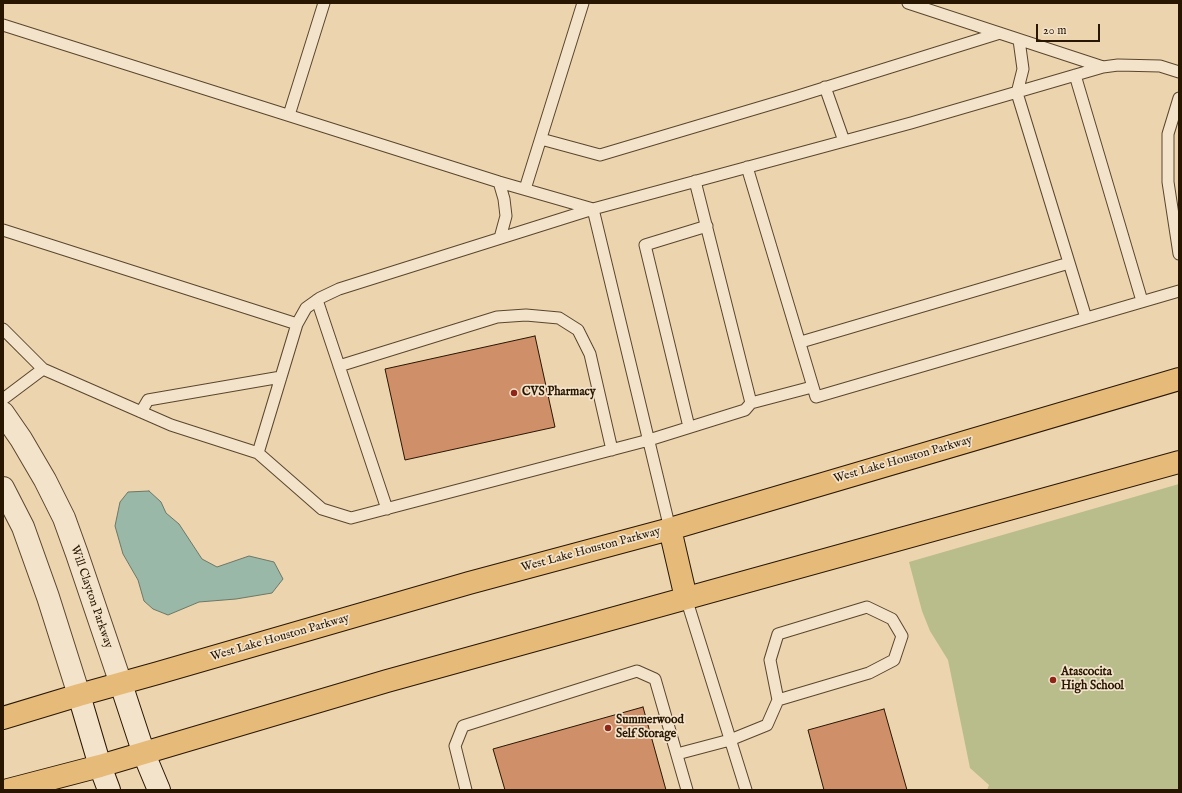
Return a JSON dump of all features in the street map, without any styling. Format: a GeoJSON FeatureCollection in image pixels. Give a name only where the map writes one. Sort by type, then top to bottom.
{"type":"FeatureCollection","features":[{"type":"Feature","properties":{"kind":"main road","name":"West Lake Houston Parkway"},"geometry":{"type":"LineString","coordinates":[[3,718],[469,583],[670,529],[1179,379]]}},
{"type":"Feature","properties":{"kind":"main road"},"geometry":{"type":"LineString","coordinates":[[8,790],[144,754],[387,681],[1179,462]]}},
{"type":"Feature","properties":{"kind":"main road"},"geometry":{"type":"LineString","coordinates":[[670,529],[686,598]]}},
{"type":"Feature","properties":{"kind":"street","name":"Will Clayton Parkway"},"geometry":{"type":"LineString","coordinates":[[3,413],[21,439],[45,480],[64,518],[144,754],[160,790]]}},
{"type":"Feature","properties":{"kind":"street"},"geometry":{"type":"LineString","coordinates":[[3,488],[23,527],[48,597],[100,766],[109,790]]}},
{"type":"Feature","properties":{"kind":"lane"},"geometry":{"type":"LineString","coordinates":[[289,115],[324,3]]}},
{"type":"Feature","properties":{"kind":"lane"},"geometry":{"type":"LineString","coordinates":[[526,189],[583,3]]}},
{"type":"Feature","properties":{"kind":"lane"},"geometry":{"type":"LineString","coordinates":[[908,3],[1103,67]]}},
{"type":"Feature","properties":{"kind":"lane"},"geometry":{"type":"LineString","coordinates":[[3,25],[499,182],[593,209]]}},
{"type":"Feature","properties":{"kind":"lane"},"geometry":{"type":"LineString","coordinates":[[541,139],[600,155],[795,97],[825,86],[899,65],[1000,33]]}},
{"type":"Feature","properties":{"kind":"lane"},"geometry":{"type":"LineString","coordinates":[[1019,40],[1023,69],[1017,93],[1086,318]]}},
{"type":"Feature","properties":{"kind":"lane"},"geometry":{"type":"LineString","coordinates":[[258,453],[297,324],[306,308],[317,300],[339,290],[593,209],[1017,93],[1103,67],[1118,65],[1160,66],[1179,72]]}},
{"type":"Feature","properties":{"kind":"lane"},"geometry":{"type":"LineString","coordinates":[[1075,75],[1142,302]]}},
{"type":"Feature","properties":{"kind":"lane"},"geometry":{"type":"LineString","coordinates":[[825,86],[844,141]]}},
{"type":"Feature","properties":{"kind":"lane"},"geometry":{"type":"LineString","coordinates":[[1179,98],[1168,134],[1168,182],[1179,254]]}},
{"type":"Feature","properties":{"kind":"lane"},"geometry":{"type":"LineString","coordinates":[[747,167],[801,342],[812,387],[816,397],[1179,291]]}},
{"type":"Feature","properties":{"kind":"lane"},"geometry":{"type":"LineString","coordinates":[[695,181],[751,403]]}},
{"type":"Feature","properties":{"kind":"lane"},"geometry":{"type":"LineString","coordinates":[[499,182],[504,199],[506,216],[500,238]]}},
{"type":"Feature","properties":{"kind":"lane"},"geometry":{"type":"LineString","coordinates":[[593,209],[670,529]]}},
{"type":"Feature","properties":{"kind":"lane"},"geometry":{"type":"LineString","coordinates":[[689,427],[645,246],[707,226]]}},
{"type":"Feature","properties":{"kind":"lane"},"geometry":{"type":"LineString","coordinates":[[3,230],[297,324]]}},
{"type":"Feature","properties":{"kind":"lane"},"geometry":{"type":"LineString","coordinates":[[801,342],[1069,263]]}},
{"type":"Feature","properties":{"kind":"lane"},"geometry":{"type":"LineString","coordinates":[[317,300],[386,509]]}},
{"type":"Feature","properties":{"kind":"lane"},"geometry":{"type":"LineString","coordinates":[[339,366],[497,317],[526,315],[558,318],[578,330],[590,354],[612,450]]}},
{"type":"Feature","properties":{"kind":"lane"},"geometry":{"type":"LineString","coordinates":[[3,329],[43,369],[171,425],[258,453],[322,509],[351,518],[649,440],[745,410],[751,403],[812,387]]}},
{"type":"Feature","properties":{"kind":"lane"},"geometry":{"type":"LineString","coordinates":[[3,399],[43,369]]}},
{"type":"Feature","properties":{"kind":"lane"},"geometry":{"type":"LineString","coordinates":[[141,412],[148,400],[281,377]]}},
{"type":"Feature","properties":{"kind":"lane"},"geometry":{"type":"LineString","coordinates":[[686,598],[746,790]]}},
{"type":"Feature","properties":{"kind":"lane"},"geometry":{"type":"LineString","coordinates":[[677,754],[730,740],[767,725],[778,700],[770,660],[778,634],[867,607],[892,619],[902,636],[894,660],[869,673],[778,700]]}},
{"type":"Feature","properties":{"kind":"lane"},"geometry":{"type":"LineString","coordinates":[[466,790],[455,746],[462,726],[637,671],[655,679],[687,790]]}},
{"type":"Feature","properties":{"kind":"green space","name":"Atascocita High School"},"geometry":{"type":"Polygon","coordinates":[[[1179,484],[1179,790],[987,790],[989,785],[970,768],[948,660],[930,631],[922,611],[909,562],[1179,484]]]}},
{"type":"Feature","properties":{"kind":"shaded area"},"geometry":{"type":"Polygon","coordinates":[[[149,491],[161,502],[166,513],[179,524],[202,559],[217,567],[249,556],[274,562],[283,579],[272,593],[236,599],[199,602],[168,615],[153,609],[144,601],[138,580],[123,554],[115,526],[120,502],[128,492],[149,491]]]}},
{"type":"Feature","properties":{"kind":"building"},"geometry":{"type":"Polygon","coordinates":[[[535,336],[555,427],[405,460],[385,369],[535,336]]]}},
{"type":"Feature","properties":{"kind":"building","name":"Summerwood Self Storage"},"geometry":{"type":"Polygon","coordinates":[[[643,707],[666,790],[505,790],[493,749],[643,707]]]}},
{"type":"Feature","properties":{"kind":"building"},"geometry":{"type":"Polygon","coordinates":[[[884,709],[907,790],[824,790],[808,730],[884,709]]]}},
{"type":"Feature","properties":{"kind":"place","name":"CVS Pharmacy"},"geometry":{"type":"Point","coordinates":[514,393]}},
{"type":"Feature","properties":{"kind":"place","name":"Atascocita High School"},"geometry":{"type":"Point","coordinates":[1053,680]}},
{"type":"Feature","properties":{"kind":"place","name":"Summerwood Self Storage"},"geometry":{"type":"Point","coordinates":[608,728]}}]}
